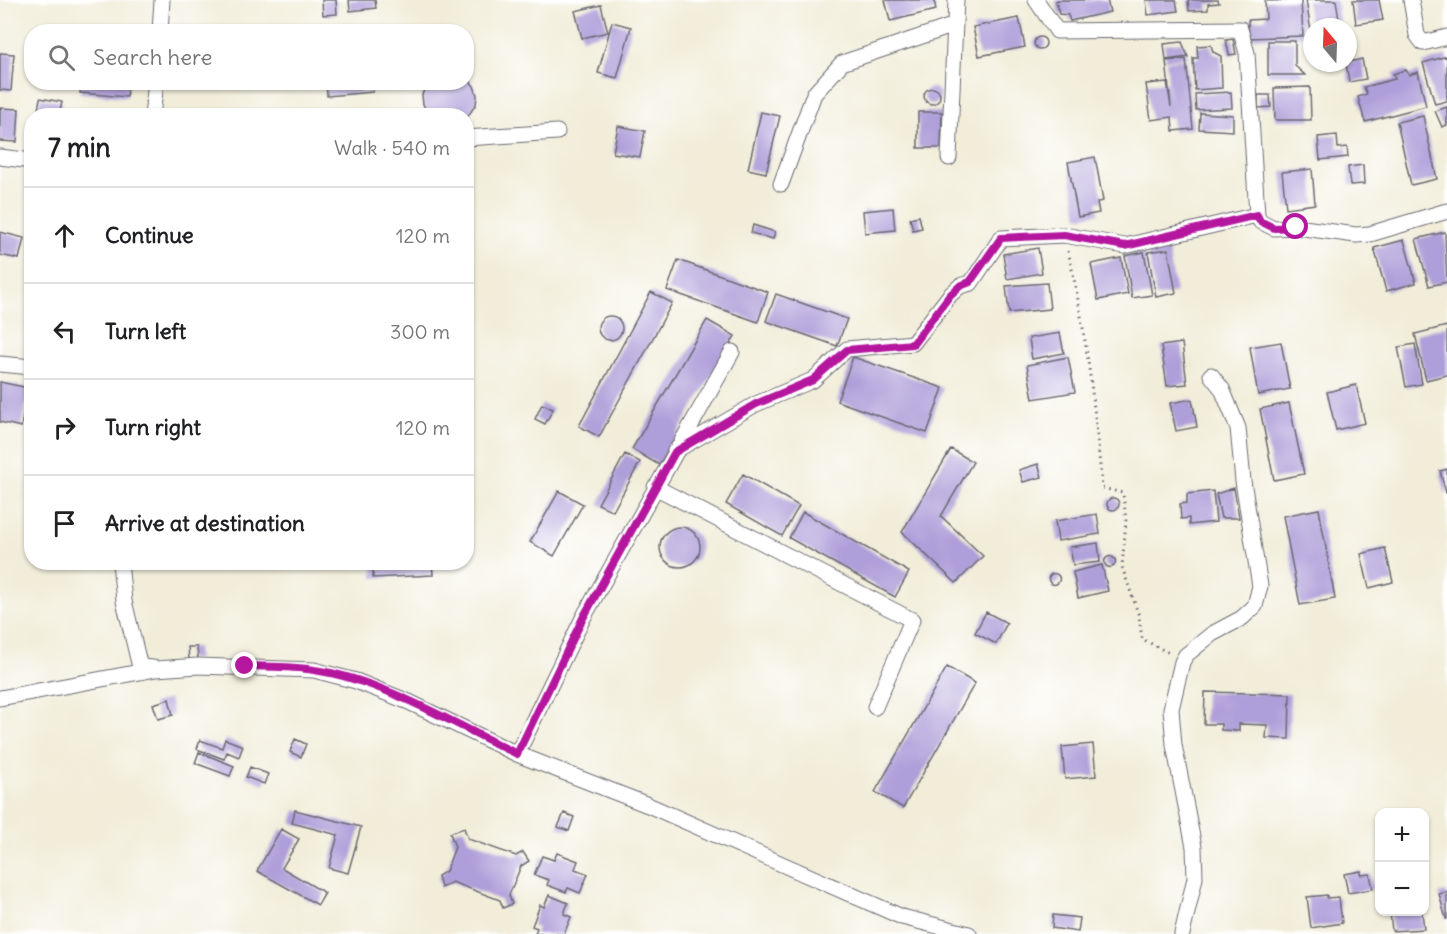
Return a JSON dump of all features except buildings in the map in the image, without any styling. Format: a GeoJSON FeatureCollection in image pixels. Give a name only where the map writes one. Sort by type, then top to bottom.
{"type":"FeatureCollection","features":[{"type":"Feature","properties":{"kind":"street"},"geometry":{"type":"LineString","coordinates":[[160,24],[162,0]]}},
{"type":"Feature","properties":{"kind":"street"},"geometry":{"type":"LineString","coordinates":[[949,158],[956,0]]}},
{"type":"Feature","properties":{"kind":"street"},"geometry":{"type":"LineString","coordinates":[[1036,0],[1057,31],[1240,29],[1248,53],[1257,215],[1260,221],[1274,228],[1296,227],[1356,235],[1370,234],[1447,211]]}},
{"type":"Feature","properties":{"kind":"street"},"geometry":{"type":"LineString","coordinates":[[1411,0],[1417,35],[1423,43],[1447,37]]}},
{"type":"Feature","properties":{"kind":"street"},"geometry":{"type":"LineString","coordinates":[[781,184],[814,94],[842,63],[955,25]]}},
{"type":"Feature","properties":{"kind":"street"},"geometry":{"type":"LineString","coordinates":[[153,108],[155,90]]}},
{"type":"Feature","properties":{"kind":"street"},"geometry":{"type":"LineString","coordinates":[[474,137],[557,132]]}},
{"type":"Feature","properties":{"kind":"street"},"geometry":{"type":"LineString","coordinates":[[0,157],[24,160]]}},
{"type":"Feature","properties":{"kind":"street"},"geometry":{"type":"LineString","coordinates":[[675,452],[756,404],[813,380],[847,350],[913,344],[950,295],[960,286],[970,282],[1001,238],[1064,235],[1125,246],[1257,215]]}},
{"type":"Feature","properties":{"kind":"street"},"geometry":{"type":"LineString","coordinates":[[517,754],[583,618],[732,352]]}},
{"type":"Feature","properties":{"kind":"street"},"geometry":{"type":"LineString","coordinates":[[0,364],[24,366]]}},
{"type":"Feature","properties":{"kind":"street"},"geometry":{"type":"LineString","coordinates":[[1182,934],[1195,878],[1194,847],[1174,745],[1171,710],[1182,662],[1186,655],[1212,634],[1242,618],[1255,606],[1260,586],[1243,481],[1238,428],[1222,389],[1211,375]]}},
{"type":"Feature","properties":{"kind":"street"},"geometry":{"type":"LineString","coordinates":[[655,487],[912,620],[874,707]]}},
{"type":"Feature","properties":{"kind":"street"},"geometry":{"type":"LineString","coordinates":[[121,570],[124,601],[140,667],[156,669]]}},
{"type":"Feature","properties":{"kind":"street"},"geometry":{"type":"LineString","coordinates":[[0,698],[156,669],[245,666],[314,670],[356,681],[409,702],[517,754],[648,805],[902,917],[969,934]]}},
{"type":"Feature","properties":{"kind":"path"},"geometry":{"type":"LineString","coordinates":[[1064,235],[1081,310],[1094,390],[1102,488],[1123,493],[1126,521],[1122,567],[1125,580],[1139,616],[1142,639],[1182,662]]}},
{"type":"Feature","properties":{"kind":"route"},"geometry":{"type":"LineString","coordinates":[[245,666],[314,670],[356,681],[409,702],[517,754],[583,618],[675,452],[756,404],[813,380],[847,350],[913,344],[950,295],[960,286],[970,282],[1001,238],[1064,235],[1125,246],[1257,215],[1260,221],[1274,228],[1296,227]]}}]}
